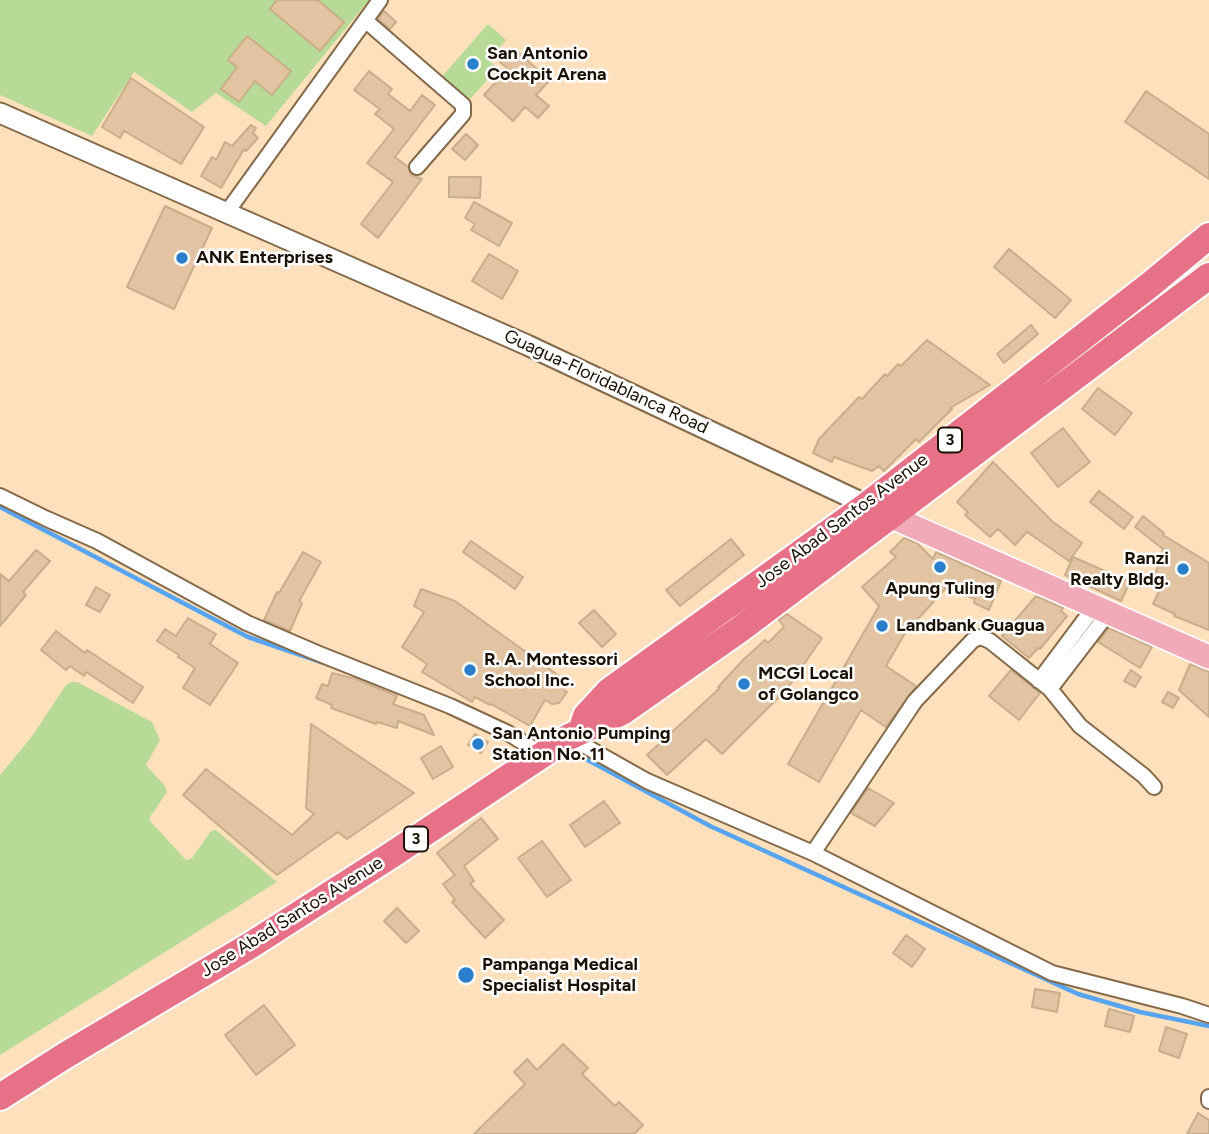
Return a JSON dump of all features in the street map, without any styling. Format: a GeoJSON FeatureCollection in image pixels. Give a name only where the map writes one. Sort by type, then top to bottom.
{"type":"FeatureCollection","features":[{"type":"Feature","properties":{"kind":"highway","name":"Jose Abad Santos Avenue"},"geometry":{"type":"LineString","coordinates":[[0,1097],[65,1055],[251,945],[575,734],[622,712],[739,629],[842,550],[879,511],[1209,236]]}},
{"type":"Feature","properties":{"kind":"highway","name":"Jose Abad Santos Avenue"},"geometry":{"type":"LineString","coordinates":[[879,511],[1049,394],[1209,276]]}},
{"type":"Feature","properties":{"kind":"main road","name":"Guagua-Floridablanca Road"},"geometry":{"type":"LineString","coordinates":[[0,113],[527,345],[879,511],[1209,657]]}},
{"type":"Feature","properties":{"kind":"street"},"geometry":{"type":"LineString","coordinates":[[228,212],[380,0]]}},
{"type":"Feature","properties":{"kind":"street"},"geometry":{"type":"LineString","coordinates":[[366,21],[463,105],[463,114],[417,167]]}},
{"type":"Feature","properties":{"kind":"street"},"geometry":{"type":"LineString","coordinates":[[0,496],[97,541],[247,623],[450,706],[508,733],[543,755]]}},
{"type":"Feature","properties":{"kind":"street"},"geometry":{"type":"LineString","coordinates":[[1044,685],[1102,609]]}},
{"type":"Feature","properties":{"kind":"street"},"geometry":{"type":"LineString","coordinates":[[813,853],[915,701],[974,639],[981,637],[990,641],[1044,685],[1080,726],[1154,786]]}},
{"type":"Feature","properties":{"kind":"street"},"geometry":{"type":"LineString","coordinates":[[575,734],[670,792],[813,853],[1052,973],[1209,1015]]}},
{"type":"Feature","properties":{"kind":"green space"},"geometry":{"type":"Polygon","coordinates":[[[0,0],[369,0],[266,126],[216,93],[192,112],[134,72],[92,136],[0,95],[0,0]]]}},
{"type":"Feature","properties":{"kind":"green space","name":"San Antonio Cockpit Arena"},"geometry":{"type":"Polygon","coordinates":[[[488,24],[506,40],[489,60],[498,68],[465,105],[438,81],[488,24]]]}},
{"type":"Feature","properties":{"kind":"green space"},"geometry":{"type":"Polygon","coordinates":[[[77,682],[152,722],[160,740],[146,765],[165,786],[167,792],[150,821],[186,860],[192,858],[211,831],[216,830],[277,882],[0,1055],[0,775],[33,735],[66,685],[77,682]]]}},
{"type":"Feature","properties":{"kind":"building"},"geometry":{"type":"Polygon","coordinates":[[[277,0],[318,0],[344,22],[320,51],[270,9],[277,0]]]}},
{"type":"Feature","properties":{"kind":"building"},"geometry":{"type":"Polygon","coordinates":[[[384,11],[396,22],[390,29],[378,19],[384,11]]]}},
{"type":"Feature","properties":{"kind":"building"},"geometry":{"type":"Polygon","coordinates":[[[247,36],[291,71],[272,95],[255,81],[239,102],[221,89],[237,67],[228,60],[247,36]]]}},
{"type":"Feature","properties":{"kind":"building"},"geometry":{"type":"Polygon","coordinates":[[[513,48],[550,80],[536,95],[549,106],[538,118],[525,107],[513,121],[484,95],[508,69],[500,62],[513,48]]]}},
{"type":"Feature","properties":{"kind":"building"},"geometry":{"type":"Polygon","coordinates":[[[369,71],[392,89],[388,94],[410,111],[422,95],[435,105],[395,157],[408,167],[411,175],[422,179],[378,238],[361,224],[393,182],[367,163],[394,129],[375,114],[380,109],[354,90],[369,71]]]}},
{"type":"Feature","properties":{"kind":"building"},"geometry":{"type":"Polygon","coordinates":[[[131,78],[204,127],[181,164],[124,131],[120,138],[102,127],[131,78]]]}},
{"type":"Feature","properties":{"kind":"building"},"geometry":{"type":"Polygon","coordinates":[[[1146,91],[1209,134],[1209,179],[1125,122],[1146,91]]]}},
{"type":"Feature","properties":{"kind":"building"},"geometry":{"type":"Polygon","coordinates":[[[251,125],[256,128],[253,133],[258,138],[246,151],[244,149],[221,188],[201,176],[212,157],[216,160],[225,142],[232,146],[251,125]]]}},
{"type":"Feature","properties":{"kind":"building"},"geometry":{"type":"Polygon","coordinates":[[[466,134],[478,145],[465,160],[452,149],[466,134]]]}},
{"type":"Feature","properties":{"kind":"building"},"geometry":{"type":"Polygon","coordinates":[[[449,177],[481,177],[480,198],[449,197],[449,177]]]}},
{"type":"Feature","properties":{"kind":"building"},"geometry":{"type":"Polygon","coordinates":[[[474,202],[512,223],[499,246],[471,230],[475,224],[465,218],[474,202]]]}},
{"type":"Feature","properties":{"kind":"building"},"geometry":{"type":"Polygon","coordinates":[[[165,206],[212,228],[174,309],[127,287],[165,206]]]}},
{"type":"Feature","properties":{"kind":"building"},"geometry":{"type":"Polygon","coordinates":[[[1009,249],[1071,300],[1055,318],[994,267],[1009,249]]]}},
{"type":"Feature","properties":{"kind":"building"},"geometry":{"type":"Polygon","coordinates":[[[489,254],[518,271],[502,299],[472,281],[489,254]]]}},
{"type":"Feature","properties":{"kind":"building"},"geometry":{"type":"Polygon","coordinates":[[[1031,325],[1038,334],[1004,363],[997,354],[1031,325]]]}},
{"type":"Feature","properties":{"kind":"building"},"geometry":{"type":"Polygon","coordinates":[[[927,340],[990,385],[950,408],[952,409],[919,442],[916,439],[884,471],[879,466],[872,471],[834,457],[832,462],[813,453],[819,439],[859,397],[862,399],[885,374],[887,376],[898,364],[901,366],[927,340]]]}},
{"type":"Feature","properties":{"kind":"building"},"geometry":{"type":"Polygon","coordinates":[[[1098,388],[1132,413],[1115,435],[1082,409],[1098,388]]]}},
{"type":"Feature","properties":{"kind":"building"},"geometry":{"type":"Polygon","coordinates":[[[1063,428],[1090,462],[1058,487],[1031,453],[1063,428]]]}},
{"type":"Feature","properties":{"kind":"building"},"geometry":{"type":"Polygon","coordinates":[[[993,462],[1053,522],[1082,543],[1069,561],[1027,532],[1015,545],[998,529],[990,537],[965,515],[968,512],[957,502],[993,462]]]}},
{"type":"Feature","properties":{"kind":"building"},"geometry":{"type":"Polygon","coordinates":[[[1099,491],[1133,517],[1124,529],[1090,502],[1099,491]]]}},
{"type":"Feature","properties":{"kind":"building"},"geometry":{"type":"Polygon","coordinates":[[[1143,516],[1164,533],[1163,535],[1209,563],[1209,630],[1153,604],[1165,579],[1155,575],[1163,549],[1135,527],[1143,516]]]}},
{"type":"Feature","properties":{"kind":"building"},"geometry":{"type":"Polygon","coordinates":[[[904,538],[917,543],[933,559],[936,552],[1001,581],[989,610],[974,603],[975,599],[947,587],[905,633],[886,666],[916,686],[886,727],[861,710],[819,782],[788,764],[879,606],[862,587],[896,557],[890,552],[904,538]]]}},
{"type":"Feature","properties":{"kind":"building"},"geometry":{"type":"Polygon","coordinates":[[[731,539],[744,555],[680,606],[666,590],[731,539]]]}},
{"type":"Feature","properties":{"kind":"building"},"geometry":{"type":"Polygon","coordinates":[[[471,541],[523,577],[515,589],[463,552],[471,541]]]}},
{"type":"Feature","properties":{"kind":"building"},"geometry":{"type":"Polygon","coordinates":[[[36,550],[50,561],[23,592],[26,595],[0,626],[0,574],[9,581],[36,550]]]}},
{"type":"Feature","properties":{"kind":"building"},"geometry":{"type":"Polygon","coordinates":[[[303,552],[321,562],[299,601],[302,603],[290,631],[264,620],[277,592],[279,593],[303,552]]]}},
{"type":"Feature","properties":{"kind":"building"},"geometry":{"type":"Polygon","coordinates":[[[1073,557],[1130,582],[1121,601],[1065,575],[1073,557]]]}},
{"type":"Feature","properties":{"kind":"building"},"geometry":{"type":"Polygon","coordinates":[[[96,587],[110,595],[100,612],[86,605],[96,587]]]}},
{"type":"Feature","properties":{"kind":"building"},"geometry":{"type":"Polygon","coordinates":[[[421,589],[455,601],[569,683],[564,690],[567,692],[559,703],[552,704],[545,700],[530,726],[475,697],[472,702],[422,672],[427,664],[402,647],[424,612],[414,606],[421,589]]]}},
{"type":"Feature","properties":{"kind":"building"},"geometry":{"type":"Polygon","coordinates":[[[1036,596],[1063,608],[1061,611],[1067,616],[1040,649],[1029,658],[1002,636],[1036,596]]]}},
{"type":"Feature","properties":{"kind":"building"},"geometry":{"type":"Polygon","coordinates":[[[594,610],[616,634],[602,647],[579,623],[594,610]]]}},
{"type":"Feature","properties":{"kind":"building"},"geometry":{"type":"Polygon","coordinates":[[[787,614],[822,638],[787,689],[722,754],[706,739],[667,775],[647,755],[720,688],[718,687],[743,660],[765,640],[768,643],[784,627],[779,620],[787,614]]]}},
{"type":"Feature","properties":{"kind":"building"},"geometry":{"type":"Polygon","coordinates":[[[188,618],[216,634],[210,644],[238,663],[210,705],[183,688],[195,668],[157,641],[165,629],[176,636],[188,618]]]}},
{"type":"Feature","properties":{"kind":"building"},"geometry":{"type":"Polygon","coordinates":[[[1109,628],[1152,647],[1140,668],[1098,642],[1109,628]]]}},
{"type":"Feature","properties":{"kind":"building"},"geometry":{"type":"Polygon","coordinates":[[[56,631],[85,653],[87,650],[143,687],[133,703],[86,672],[84,676],[70,666],[66,670],[41,650],[56,631]]]}},
{"type":"Feature","properties":{"kind":"building"},"geometry":{"type":"Polygon","coordinates":[[[1190,664],[1209,672],[1209,717],[1179,690],[1190,664]]]}},
{"type":"Feature","properties":{"kind":"building"},"geometry":{"type":"Polygon","coordinates":[[[1011,670],[1040,693],[1019,720],[989,696],[1011,670]]]}},
{"type":"Feature","properties":{"kind":"building"},"geometry":{"type":"Polygon","coordinates":[[[1131,670],[1141,677],[1135,687],[1124,681],[1131,670]]]}},
{"type":"Feature","properties":{"kind":"building"},"geometry":{"type":"Polygon","coordinates":[[[332,673],[356,679],[397,696],[393,704],[424,715],[434,735],[398,721],[397,728],[377,722],[376,724],[331,708],[332,705],[316,698],[322,684],[328,686],[332,673]]]}},
{"type":"Feature","properties":{"kind":"building"},"geometry":{"type":"Polygon","coordinates":[[[1168,692],[1179,698],[1173,708],[1162,702],[1168,692]]]}},
{"type":"Feature","properties":{"kind":"building"},"geometry":{"type":"Polygon","coordinates":[[[311,724],[414,793],[347,839],[338,832],[277,875],[183,795],[206,769],[292,835],[314,814],[306,808],[311,724]]]}},
{"type":"Feature","properties":{"kind":"building","name":"San Antonio Pumping Station No. 11"},"geometry":{"type":"Polygon","coordinates":[[[475,734],[488,742],[481,753],[468,745],[475,734]]]}},
{"type":"Feature","properties":{"kind":"building"},"geometry":{"type":"Polygon","coordinates":[[[441,746],[453,767],[433,779],[421,758],[441,746]]]}},
{"type":"Feature","properties":{"kind":"building"},"geometry":{"type":"Polygon","coordinates":[[[868,788],[894,803],[875,826],[851,813],[868,788]]]}},
{"type":"Feature","properties":{"kind":"building"},"geometry":{"type":"Polygon","coordinates":[[[604,801],[620,823],[585,847],[570,825],[604,801]]]}},
{"type":"Feature","properties":{"kind":"building"},"geometry":{"type":"Polygon","coordinates":[[[481,818],[498,839],[464,866],[474,881],[470,884],[504,920],[485,938],[452,902],[455,900],[443,884],[455,875],[437,853],[481,818]]]}},
{"type":"Feature","properties":{"kind":"building"},"geometry":{"type":"Polygon","coordinates":[[[542,841],[571,880],[547,897],[518,858],[542,841]]]}},
{"type":"Feature","properties":{"kind":"building"},"geometry":{"type":"Polygon","coordinates":[[[397,908],[419,931],[406,943],[384,921],[397,908]]]}},
{"type":"Feature","properties":{"kind":"building"},"geometry":{"type":"Polygon","coordinates":[[[906,935],[925,949],[912,967],[893,953],[906,935]]]}},
{"type":"Feature","properties":{"kind":"building"},"geometry":{"type":"Polygon","coordinates":[[[1035,989],[1060,993],[1057,1012],[1032,1007],[1035,989]]]}},
{"type":"Feature","properties":{"kind":"building"},"geometry":{"type":"Polygon","coordinates":[[[264,1005],[295,1045],[256,1075],[225,1035],[264,1005]]]}},
{"type":"Feature","properties":{"kind":"building"},"geometry":{"type":"Polygon","coordinates":[[[1109,1009],[1134,1016],[1130,1032],[1105,1026],[1109,1009]]]}},
{"type":"Feature","properties":{"kind":"building"},"geometry":{"type":"Polygon","coordinates":[[[1166,1027],[1187,1034],[1179,1058],[1159,1051],[1166,1027]]]}},
{"type":"Feature","properties":{"kind":"building"},"geometry":{"type":"Polygon","coordinates":[[[563,1044],[588,1068],[582,1074],[615,1106],[619,1102],[643,1125],[634,1134],[474,1134],[525,1084],[514,1072],[527,1059],[537,1070],[563,1044]]]}},
{"type":"Feature","properties":{"kind":"building"},"geometry":{"type":"Polygon","coordinates":[[[1198,1113],[1209,1120],[1209,1134],[1187,1134],[1198,1113]]]}},
{"type":"Feature","properties":{"kind":"waterway"},"geometry":{"type":"LineString","coordinates":[[0,507],[248,637],[330,665]]}},
{"type":"Feature","properties":{"kind":"waterway"},"geometry":{"type":"LineString","coordinates":[[586,759],[710,826],[1078,994],[1140,1012],[1209,1026]]}},
{"type":"Feature","properties":{"kind":"place","name":"San Antonio Cockpit Arena"},"geometry":{"type":"Point","coordinates":[473,64]}},
{"type":"Feature","properties":{"kind":"place","name":"ANK Enterprises"},"geometry":{"type":"Point","coordinates":[182,258]}},
{"type":"Feature","properties":{"kind":"place","name":"Apung Tuling"},"geometry":{"type":"Point","coordinates":[940,567]}},
{"type":"Feature","properties":{"kind":"place","name":"Ranzi Realty Bldg."},"geometry":{"type":"Point","coordinates":[1183,569]}},
{"type":"Feature","properties":{"kind":"place","name":"Landbank Guagua"},"geometry":{"type":"Point","coordinates":[882,626]}},
{"type":"Feature","properties":{"kind":"place","name":"R. A. Montessori School Inc."},"geometry":{"type":"Point","coordinates":[470,670]}},
{"type":"Feature","properties":{"kind":"place","name":"MCGI Local of Golangco"},"geometry":{"type":"Point","coordinates":[744,684]}},
{"type":"Feature","properties":{"kind":"place","name":"San Antonio Pumping Station No. 11"},"geometry":{"type":"Point","coordinates":[478,744]}},
{"type":"Feature","properties":{"kind":"place","name":"Pampanga Medical Specialist Hospital"},"geometry":{"type":"Point","coordinates":[466,975]}}]}
